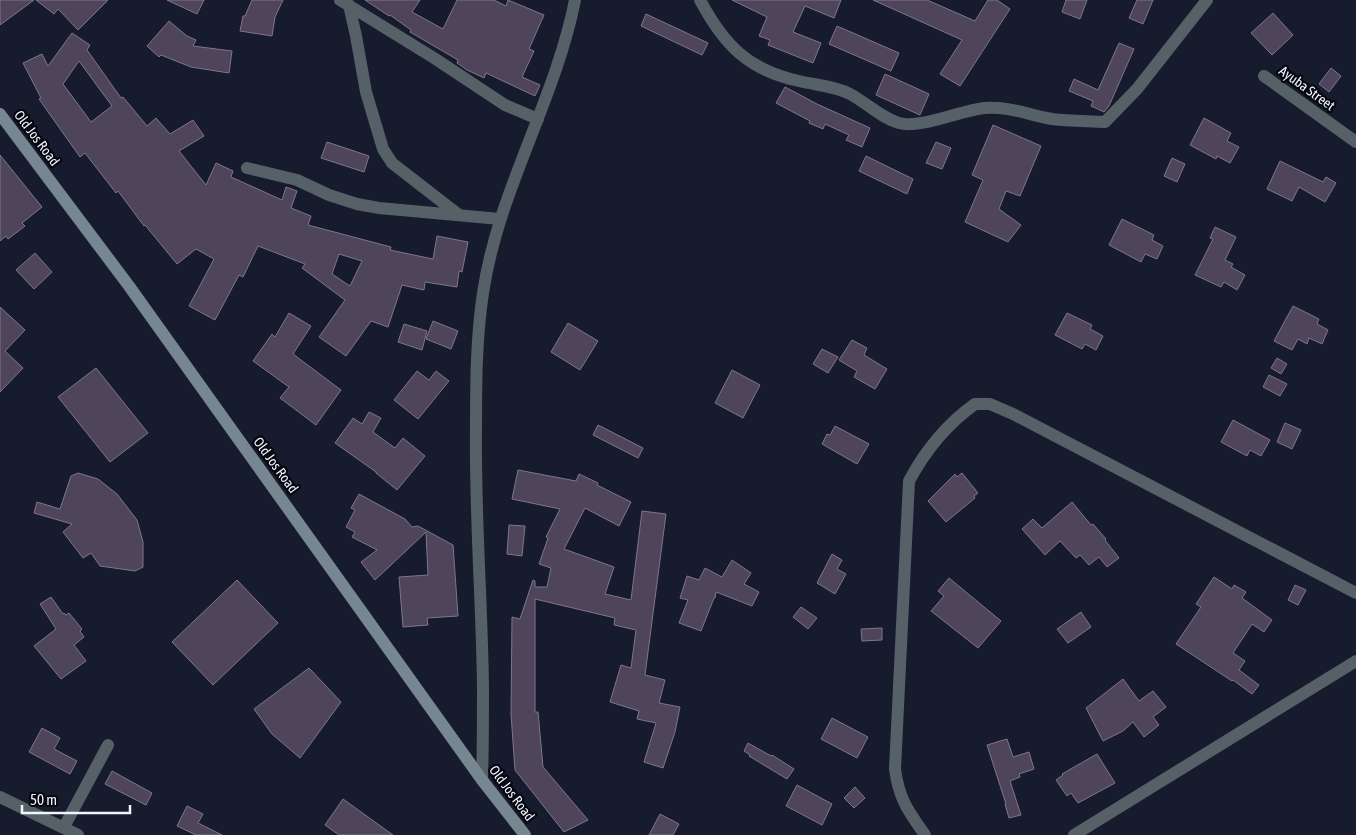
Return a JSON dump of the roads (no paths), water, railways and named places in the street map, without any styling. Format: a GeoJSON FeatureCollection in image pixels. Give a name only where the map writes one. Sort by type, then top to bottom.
{"type":"FeatureCollection","features":[{"type":"Feature","properties":{"kind":"main road","name":"Old Jos Road"},"geometry":{"type":"LineString","coordinates":[[0,114],[129,286],[482,780],[525,835]]}},
{"type":"Feature","properties":{"kind":"street"},"geometry":{"type":"LineString","coordinates":[[482,780],[483,688],[475,481],[477,355],[484,286],[488,261],[500,219],[550,90],[568,33],[575,0]]}},
{"type":"Feature","properties":{"kind":"street"},"geometry":{"type":"LineString","coordinates":[[700,0],[721,36],[738,53],[752,63],[774,74],[850,94],[870,108],[900,124],[917,124],[984,108],[1013,108],[1052,118],[1105,122],[1137,89],[1207,0]]}},
{"type":"Feature","properties":{"kind":"street"},"geometry":{"type":"LineString","coordinates":[[345,3],[505,104],[538,119]]}},
{"type":"Feature","properties":{"kind":"street"},"geometry":{"type":"LineString","coordinates":[[345,3],[366,92],[383,149],[392,163],[459,215]]}},
{"type":"Feature","properties":{"kind":"street","name":"Ayuba Street"},"geometry":{"type":"LineString","coordinates":[[1264,76],[1356,142]]}},
{"type":"Feature","properties":{"kind":"street"},"geometry":{"type":"LineString","coordinates":[[247,168],[296,180],[329,195],[356,204],[379,208],[500,219]]}},
{"type":"Feature","properties":{"kind":"street"},"geometry":{"type":"LineString","coordinates":[[925,835],[904,806],[897,786],[896,769],[909,481],[930,447],[955,420],[976,404],[990,404],[1013,414],[1356,593]]}},
{"type":"Feature","properties":{"kind":"street"},"geometry":{"type":"LineString","coordinates":[[1074,835],[1356,661]]}},
{"type":"Feature","properties":{"kind":"street"},"geometry":{"type":"LineString","coordinates":[[64,827],[108,745]]}},
{"type":"Feature","properties":{"kind":"street"},"geometry":{"type":"LineString","coordinates":[[0,796],[78,835]]}}]}
